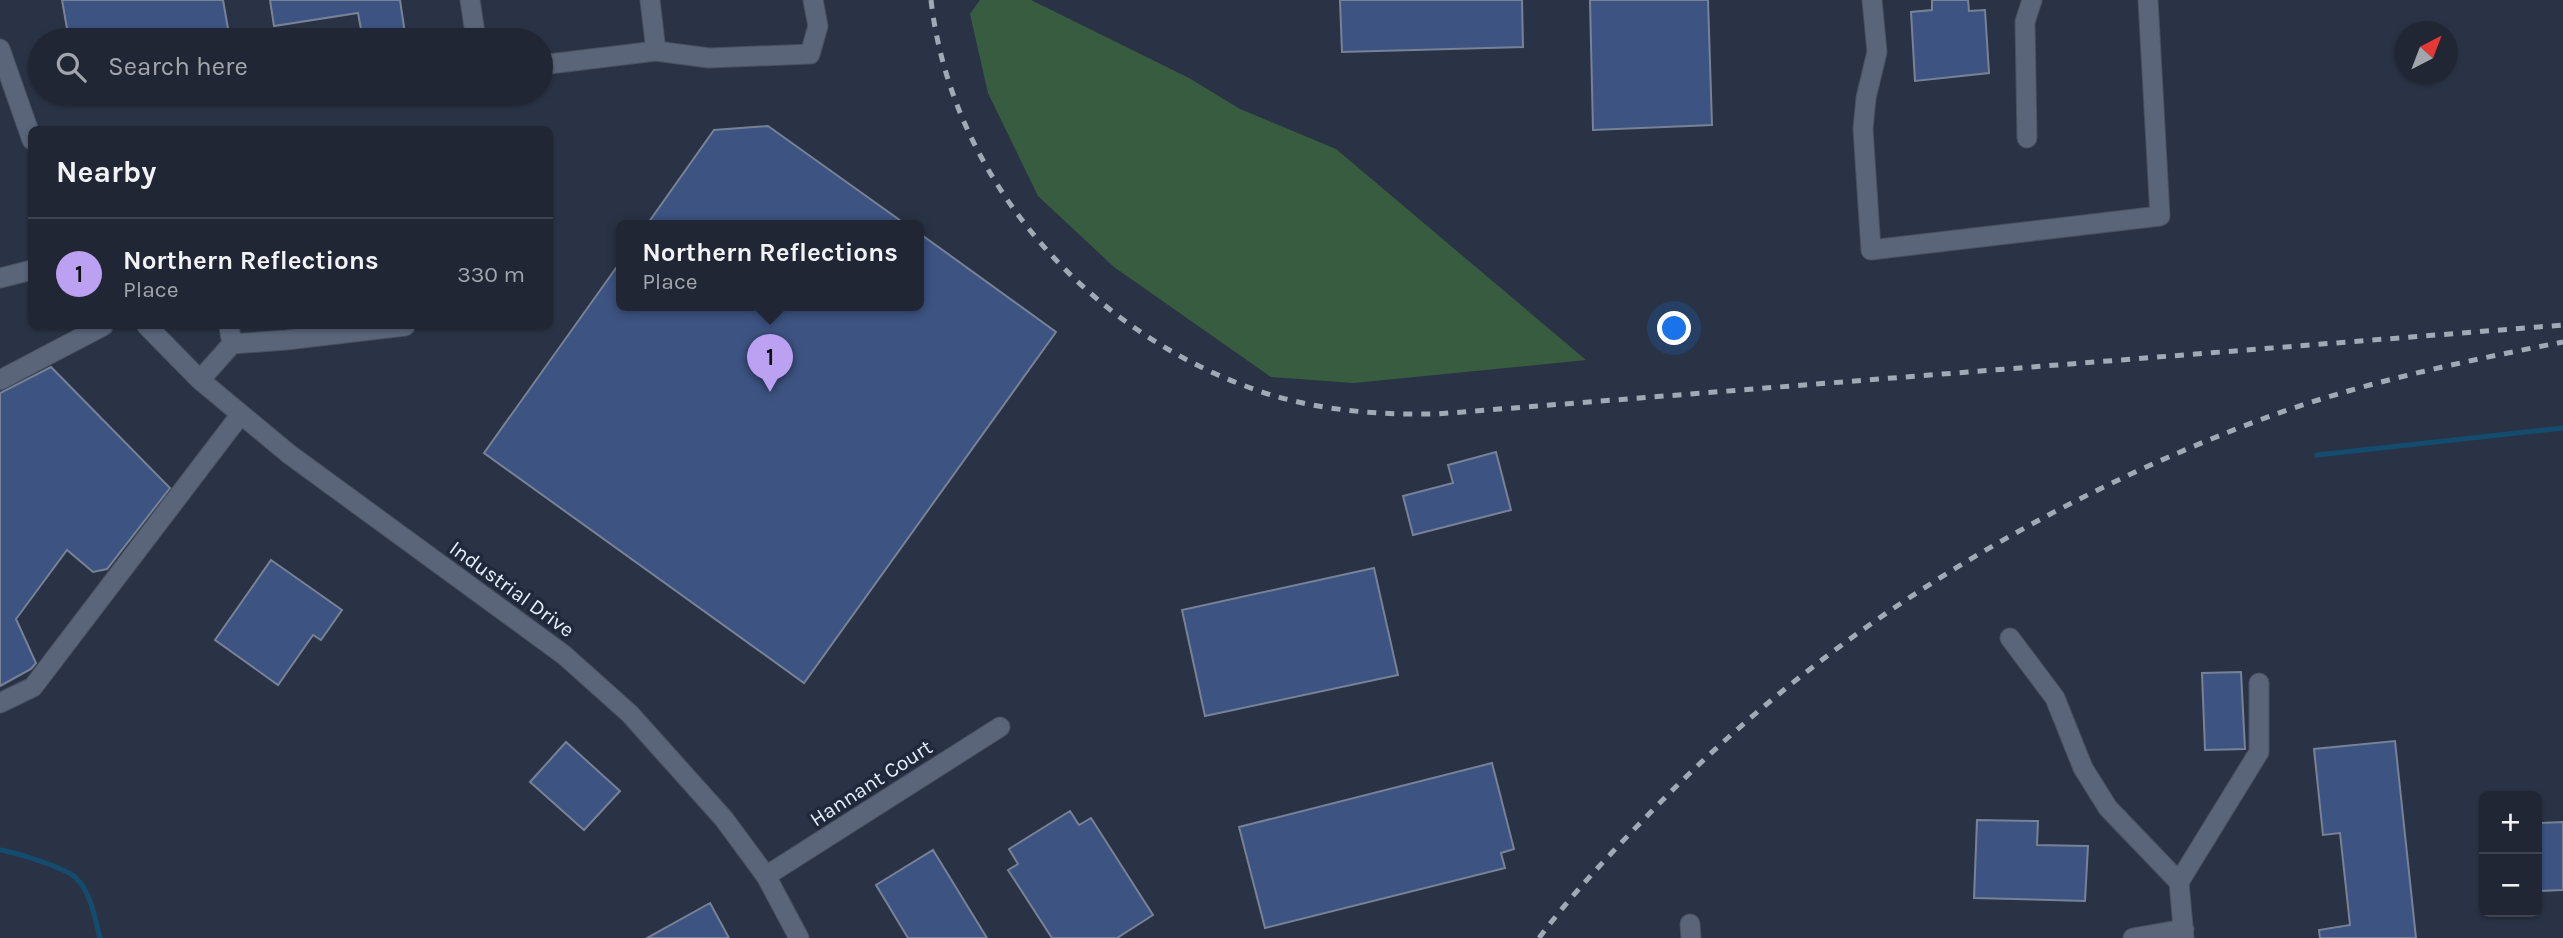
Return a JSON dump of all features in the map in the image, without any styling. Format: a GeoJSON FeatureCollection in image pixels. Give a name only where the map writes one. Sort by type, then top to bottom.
{"type":"FeatureCollection","features":[{"type":"Feature","properties":{"kind":"street"},"geometry":{"type":"LineString","coordinates":[[470,0],[474,28]]}},
{"type":"Feature","properties":{"kind":"street"},"geometry":{"type":"LineString","coordinates":[[650,0],[656,51]]}},
{"type":"Feature","properties":{"kind":"street"},"geometry":{"type":"LineString","coordinates":[[553,64],[656,51],[709,58],[810,54],[818,26],[813,0]]}},
{"type":"Feature","properties":{"kind":"street"},"geometry":{"type":"LineString","coordinates":[[1872,0],[1877,52],[1866,98],[1863,129],[1871,250],[2160,216],[2148,0]]}},
{"type":"Feature","properties":{"kind":"street"},"geometry":{"type":"LineString","coordinates":[[2027,138],[2025,22],[2032,0]]}},
{"type":"Feature","properties":{"kind":"street"},"geometry":{"type":"LineString","coordinates":[[0,49],[28,129]]}},
{"type":"Feature","properties":{"kind":"street"},"geometry":{"type":"LineString","coordinates":[[0,278],[28,271]]}},
{"type":"Feature","properties":{"kind":"street"},"geometry":{"type":"LineString","coordinates":[[0,380],[97,329]]}},
{"type":"Feature","properties":{"kind":"street","name":"Industrial Drive"},"geometry":{"type":"LineString","coordinates":[[150,329],[200,380],[289,454],[564,655],[630,714],[724,819],[766,876],[799,938]]}},
{"type":"Feature","properties":{"kind":"street"},"geometry":{"type":"LineString","coordinates":[[200,380],[230,335],[286,340],[380,329]]}},
{"type":"Feature","properties":{"kind":"street"},"geometry":{"type":"LineString","coordinates":[[0,703],[33,687],[241,414]]}},
{"type":"Feature","properties":{"kind":"street"},"geometry":{"type":"LineString","coordinates":[[2010,638],[2054,698],[2083,768],[2108,808],[2179,882]]}},
{"type":"Feature","properties":{"kind":"street"},"geometry":{"type":"LineString","coordinates":[[2133,938],[2184,933],[2179,882],[2259,752],[2259,683]]}},
{"type":"Feature","properties":{"kind":"street","name":"Hannant Court"},"geometry":{"type":"LineString","coordinates":[[766,876],[1000,727]]}},
{"type":"Feature","properties":{"kind":"green space"},"geometry":{"type":"Polygon","coordinates":[[[980,0],[1031,0],[1189,78],[1240,109],[1336,149],[1586,360],[1354,383],[1271,377],[1114,267],[1038,196],[988,93],[970,14],[980,0]]]}},
{"type":"Feature","properties":{"kind":"building"},"geometry":{"type":"Polygon","coordinates":[[[62,0],[223,0],[228,28],[67,28],[62,0]]]}},
{"type":"Feature","properties":{"kind":"building"},"geometry":{"type":"Polygon","coordinates":[[[270,0],[400,0],[404,28],[361,28],[358,13],[274,26],[270,0]]]}},
{"type":"Feature","properties":{"kind":"building"},"geometry":{"type":"Polygon","coordinates":[[[1340,0],[1522,0],[1523,47],[1342,52],[1340,0]]]}},
{"type":"Feature","properties":{"kind":"building"},"geometry":{"type":"Polygon","coordinates":[[[1590,0],[1708,0],[1712,125],[1593,130],[1590,0]]]}},
{"type":"Feature","properties":{"kind":"building"},"geometry":{"type":"Polygon","coordinates":[[[1932,0],[1968,0],[1969,11],[1985,10],[1989,73],[1915,81],[1911,12],[1932,10],[1932,0]]]}},
{"type":"Feature","properties":{"kind":"building"},"geometry":{"type":"Polygon","coordinates":[[[768,126],[900,220],[650,220],[714,130],[768,126]]]}},
{"type":"Feature","properties":{"kind":"building"},"geometry":{"type":"Polygon","coordinates":[[[924,237],[1056,332],[804,683],[484,453],[616,268],[616,311],[924,311],[924,237]]]}},
{"type":"Feature","properties":{"kind":"building"},"geometry":{"type":"Polygon","coordinates":[[[51,367],[170,488],[107,569],[93,572],[67,550],[16,619],[36,663],[31,669],[0,686],[0,393],[51,367]]]}},
{"type":"Feature","properties":{"kind":"building"},"geometry":{"type":"Polygon","coordinates":[[[1496,452],[1511,510],[1413,535],[1403,496],[1453,483],[1448,465],[1496,452]]]}},
{"type":"Feature","properties":{"kind":"building"},"geometry":{"type":"Polygon","coordinates":[[[271,560],[342,610],[321,640],[313,635],[278,685],[215,640],[271,560]]]}},
{"type":"Feature","properties":{"kind":"building"},"geometry":{"type":"Polygon","coordinates":[[[1374,568],[1398,675],[1205,716],[1182,610],[1374,568]]]}},
{"type":"Feature","properties":{"kind":"building"},"geometry":{"type":"Polygon","coordinates":[[[2241,672],[2245,749],[2205,750],[2202,673],[2241,672]]]}},
{"type":"Feature","properties":{"kind":"building"},"geometry":{"type":"Polygon","coordinates":[[[2395,741],[2416,938],[2320,938],[2319,930],[2350,925],[2340,833],[2323,835],[2314,749],[2395,741]]]}},
{"type":"Feature","properties":{"kind":"building"},"geometry":{"type":"Polygon","coordinates":[[[566,742],[620,791],[584,830],[530,782],[566,742]]]}},
{"type":"Feature","properties":{"kind":"building"},"geometry":{"type":"Polygon","coordinates":[[[1492,763],[1514,849],[1501,853],[1505,868],[1265,928],[1239,827],[1492,763]]]}},
{"type":"Feature","properties":{"kind":"building"},"geometry":{"type":"Polygon","coordinates":[[[1070,811],[1079,825],[1091,818],[1153,915],[1117,938],[1052,938],[1008,870],[1018,864],[1009,849],[1070,811]]]}},
{"type":"Feature","properties":{"kind":"building"},"geometry":{"type":"Polygon","coordinates":[[[1977,820],[2038,821],[2037,845],[2088,846],[2085,901],[1974,898],[1977,820]]]}},
{"type":"Feature","properties":{"kind":"building"},"geometry":{"type":"Polygon","coordinates":[[[2563,822],[2563,890],[2542,891],[2542,823],[2563,822]]]}},
{"type":"Feature","properties":{"kind":"building"},"geometry":{"type":"Polygon","coordinates":[[[933,850],[987,938],[908,938],[876,885],[933,850]]]}},
{"type":"Feature","properties":{"kind":"building"},"geometry":{"type":"Polygon","coordinates":[[[710,903],[729,938],[647,938],[710,903]]]}},
{"type":"Feature","properties":{"kind":"waterway"},"geometry":{"type":"LineString","coordinates":[[2317,455],[2563,428]]}},
{"type":"Feature","properties":{"kind":"waterway"},"geometry":{"type":"LineString","coordinates":[[0,850],[52,865],[76,878],[89,898],[100,938]]}},
{"type":"Feature","properties":{"kind":"railway"},"geometry":{"type":"LineString","coordinates":[[931,0],[944,65],[966,126],[997,184],[1036,237],[1081,285],[1133,326],[1188,361],[1271,395],[1318,406],[1365,412],[1437,414],[2563,325]]}},
{"type":"Feature","properties":{"kind":"railway"},"geometry":{"type":"LineString","coordinates":[[1539,938],[1578,890],[1648,815],[1714,751],[1783,691],[1855,635],[1930,584],[2008,537],[2089,494],[2257,421],[2408,375],[2563,342]]}},
{"type":"Feature","properties":{"kind":"place","name":"Northern Reflections"},"geometry":{"type":"Point","coordinates":[770,392]}}]}
